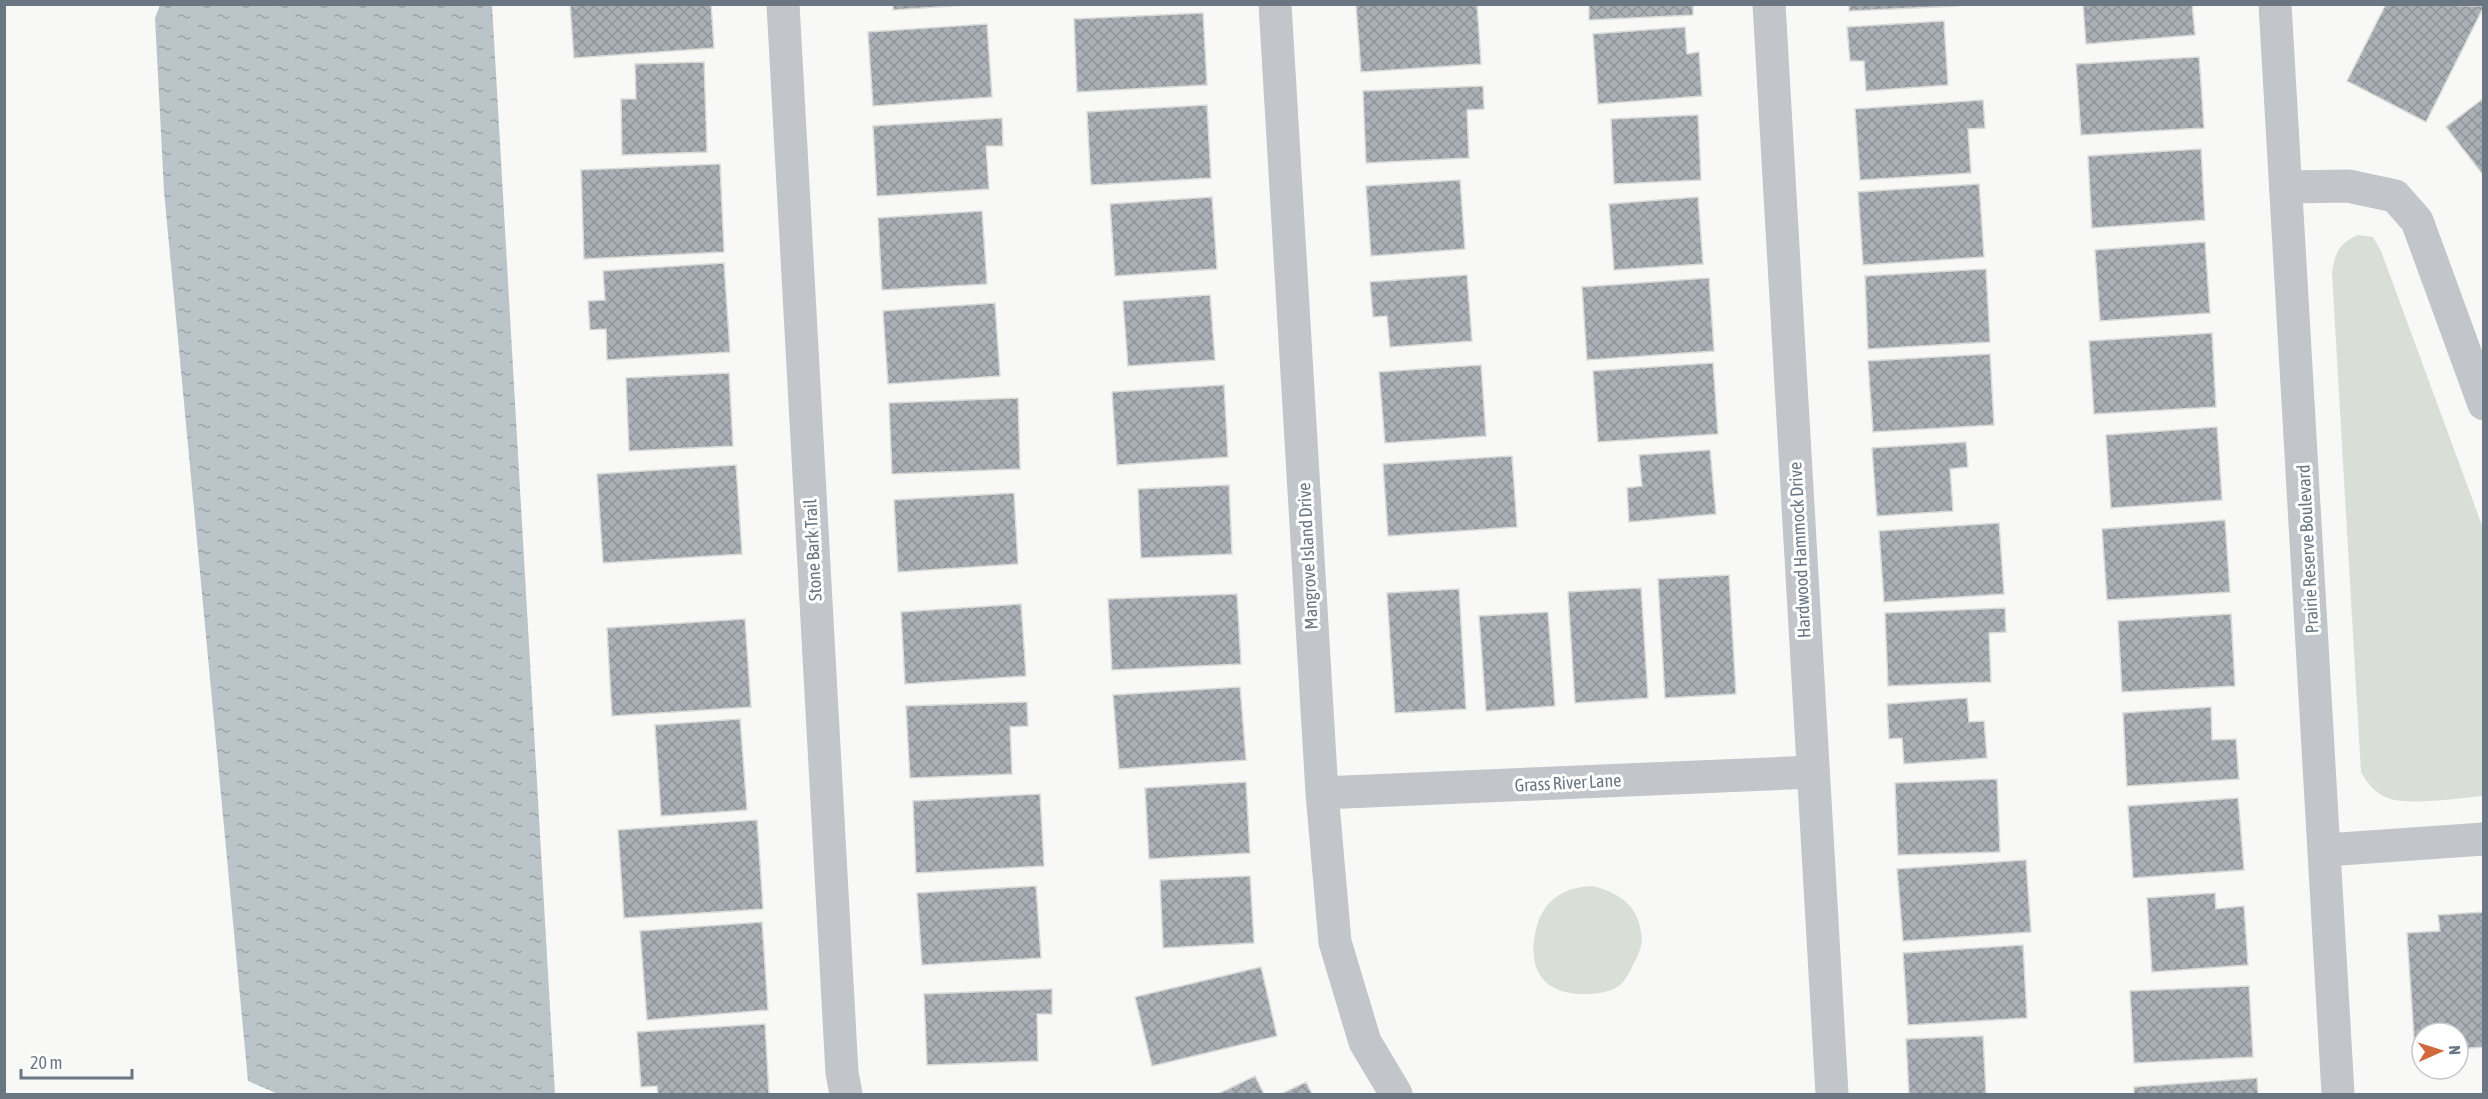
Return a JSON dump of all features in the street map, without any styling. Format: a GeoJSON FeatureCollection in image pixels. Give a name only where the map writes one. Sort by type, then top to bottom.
{"type":"FeatureCollection","features":[{"type":"Feature","properties":{"kind":"street","name":"Stone Bark Trail"},"geometry":{"type":"LineString","coordinates":[[783,4],[842,1072],[846,1095]]}},
{"type":"Feature","properties":{"kind":"street","name":"Mangrove Island Drive"},"geometry":{"type":"LineString","coordinates":[[1275,4],[1323,794],[1335,942],[1365,1042],[1396,1095]]}},
{"type":"Feature","properties":{"kind":"street","name":"Hardwood Hammock Drive"},"geometry":{"type":"LineString","coordinates":[[1768,4],[1832,1095]]}},
{"type":"Feature","properties":{"kind":"street","name":"Prairie Reserve Boulevard"},"geometry":{"type":"LineString","coordinates":[[2275,4],[2326,850],[2338,1095]]}},
{"type":"Feature","properties":{"kind":"street"},"geometry":{"type":"LineString","coordinates":[[2286,187],[2348,186],[2395,196],[2403,204],[2417,221],[2484,404]]}},
{"type":"Feature","properties":{"kind":"street","name":"Grass River Lane"},"geometry":{"type":"LineString","coordinates":[[1323,794],[1813,772]]}},
{"type":"Feature","properties":{"kind":"street"},"geometry":{"type":"LineString","coordinates":[[2326,850],[2484,839]]}},
{"type":"Feature","properties":{"kind":"shaded area"},"geometry":{"type":"Polygon","coordinates":[[[2358,235],[2373,237],[2381,251],[2483,528],[2483,796],[2435,801],[2397,800],[2376,791],[2361,772],[2332,273],[2342,245],[2358,235]]]}},
{"type":"Feature","properties":{"kind":"shaded area"},"geometry":{"type":"Polygon","coordinates":[[[1592,886],[1620,897],[1631,907],[1640,927],[1641,947],[1624,981],[1619,986],[1611,990],[1583,994],[1558,990],[1542,978],[1534,959],[1533,947],[1538,923],[1547,905],[1561,894],[1580,887],[1592,886]]]}},
{"type":"Feature","properties":{"kind":"water"},"geometry":{"type":"Polygon","coordinates":[[[160,5],[492,5],[555,1094],[278,1094],[248,1081],[164,191],[155,18],[160,5]]]}},
{"type":"Feature","properties":{"kind":"building"},"geometry":{"type":"Polygon","coordinates":[[[570,4],[711,4],[714,48],[574,58],[570,4]]]}},
{"type":"Feature","properties":{"kind":"building"},"geometry":{"type":"Polygon","coordinates":[[[893,4],[982,4],[893,10],[893,4]]]}},
{"type":"Feature","properties":{"kind":"building"},"geometry":{"type":"Polygon","coordinates":[[[1356,4],[1477,4],[1481,64],[1361,72],[1356,4]]]}},
{"type":"Feature","properties":{"kind":"building"},"geometry":{"type":"Polygon","coordinates":[[[1589,4],[1693,4],[1693,15],[1589,20],[1589,4]]]}},
{"type":"Feature","properties":{"kind":"building"},"geometry":{"type":"Polygon","coordinates":[[[1849,4],[1958,4],[1958,6],[1849,11],[1849,4]]]}},
{"type":"Feature","properties":{"kind":"building"},"geometry":{"type":"Polygon","coordinates":[[[2083,4],[2192,4],[2195,35],[2086,44],[2083,4]]]}},
{"type":"Feature","properties":{"kind":"building"},"geometry":{"type":"Polygon","coordinates":[[[2386,4],[2484,6],[2426,122],[2347,81],[2386,4]]]}},
{"type":"Feature","properties":{"kind":"building"},"geometry":{"type":"Polygon","coordinates":[[[1203,13],[1207,85],[1077,92],[1074,19],[1203,13]]]}},
{"type":"Feature","properties":{"kind":"building"},"geometry":{"type":"Polygon","coordinates":[[[1944,21],[1948,85],[1866,91],[1864,61],[1850,61],[1847,27],[1944,21]]]}},
{"type":"Feature","properties":{"kind":"building"},"geometry":{"type":"Polygon","coordinates":[[[987,24],[992,97],[873,106],[868,32],[987,24]]]}},
{"type":"Feature","properties":{"kind":"building"},"geometry":{"type":"Polygon","coordinates":[[[1685,27],[1687,54],[1699,52],[1702,96],[1598,104],[1593,34],[1685,27]]]}},
{"type":"Feature","properties":{"kind":"building"},"geometry":{"type":"Polygon","coordinates":[[[2199,57],[2204,128],[2081,135],[2076,64],[2199,57]]]}},
{"type":"Feature","properties":{"kind":"building"},"geometry":{"type":"Polygon","coordinates":[[[704,62],[707,152],[622,155],[621,99],[636,99],[635,64],[704,62]]]}},
{"type":"Feature","properties":{"kind":"building"},"geometry":{"type":"Polygon","coordinates":[[[1483,86],[1484,109],[1467,110],[1469,158],[1366,163],[1363,91],[1483,86]]]}},
{"type":"Feature","properties":{"kind":"building"},"geometry":{"type":"Polygon","coordinates":[[[2484,98],[2484,176],[2446,127],[2484,98]]]}},
{"type":"Feature","properties":{"kind":"building"},"geometry":{"type":"Polygon","coordinates":[[[1983,100],[1985,128],[1968,129],[1971,173],[1860,180],[1855,109],[1983,100]]]}},
{"type":"Feature","properties":{"kind":"building"},"geometry":{"type":"Polygon","coordinates":[[[1207,105],[1211,178],[1091,185],[1087,112],[1207,105]]]}},
{"type":"Feature","properties":{"kind":"building"},"geometry":{"type":"Polygon","coordinates":[[[1698,115],[1701,180],[1614,184],[1611,119],[1698,115]]]}},
{"type":"Feature","properties":{"kind":"building"},"geometry":{"type":"Polygon","coordinates":[[[1002,118],[1003,146],[986,146],[989,189],[877,196],[873,126],[1002,118]]]}},
{"type":"Feature","properties":{"kind":"building"},"geometry":{"type":"Polygon","coordinates":[[[2201,149],[2205,220],[2092,228],[2088,156],[2201,149]]]}},
{"type":"Feature","properties":{"kind":"building"},"geometry":{"type":"Polygon","coordinates":[[[720,164],[724,252],[584,259],[581,170],[720,164]]]}},
{"type":"Feature","properties":{"kind":"building"},"geometry":{"type":"Polygon","coordinates":[[[1460,180],[1465,249],[1371,256],[1366,186],[1460,180]]]}},
{"type":"Feature","properties":{"kind":"building"},"geometry":{"type":"Polygon","coordinates":[[[1979,184],[1984,257],[1863,265],[1858,192],[1979,184]]]}},
{"type":"Feature","properties":{"kind":"building"},"geometry":{"type":"Polygon","coordinates":[[[1212,197],[1217,269],[1115,276],[1110,204],[1212,197]]]}},
{"type":"Feature","properties":{"kind":"building"},"geometry":{"type":"Polygon","coordinates":[[[1698,197],[1703,264],[1614,270],[1609,204],[1698,197]]]}},
{"type":"Feature","properties":{"kind":"building"},"geometry":{"type":"Polygon","coordinates":[[[982,211],[987,284],[882,290],[878,218],[982,211]]]}},
{"type":"Feature","properties":{"kind":"building"},"geometry":{"type":"Polygon","coordinates":[[[2205,242],[2210,313],[2100,321],[2095,250],[2205,242]]]}},
{"type":"Feature","properties":{"kind":"building"},"geometry":{"type":"Polygon","coordinates":[[[724,263],[730,352],[607,360],[606,329],[590,330],[588,301],[605,300],[603,271],[724,263]]]}},
{"type":"Feature","properties":{"kind":"building"},"geometry":{"type":"Polygon","coordinates":[[[1986,269],[1990,342],[1868,349],[1865,276],[1986,269]]]}},
{"type":"Feature","properties":{"kind":"building"},"geometry":{"type":"Polygon","coordinates":[[[1467,275],[1472,341],[1390,347],[1387,316],[1373,317],[1370,282],[1467,275]]]}},
{"type":"Feature","properties":{"kind":"building"},"geometry":{"type":"Polygon","coordinates":[[[1709,278],[1714,351],[1587,360],[1582,287],[1709,278]]]}},
{"type":"Feature","properties":{"kind":"building"},"geometry":{"type":"Polygon","coordinates":[[[1210,295],[1215,360],[1128,366],[1123,301],[1210,295]]]}},
{"type":"Feature","properties":{"kind":"building"},"geometry":{"type":"Polygon","coordinates":[[[995,303],[1000,376],[888,384],[883,311],[995,303]]]}},
{"type":"Feature","properties":{"kind":"building"},"geometry":{"type":"Polygon","coordinates":[[[2212,333],[2216,407],[2094,414],[2089,341],[2212,333]]]}},
{"type":"Feature","properties":{"kind":"building"},"geometry":{"type":"Polygon","coordinates":[[[1990,354],[1994,425],[1873,432],[1868,361],[1990,354]]]}},
{"type":"Feature","properties":{"kind":"building"},"geometry":{"type":"Polygon","coordinates":[[[1713,363],[1718,434],[1598,442],[1593,371],[1713,363]]]}},
{"type":"Feature","properties":{"kind":"building"},"geometry":{"type":"Polygon","coordinates":[[[1481,365],[1486,436],[1385,443],[1379,372],[1481,365]]]}},
{"type":"Feature","properties":{"kind":"building"},"geometry":{"type":"Polygon","coordinates":[[[729,373],[733,446],[629,451],[626,378],[729,373]]]}},
{"type":"Feature","properties":{"kind":"building"},"geometry":{"type":"Polygon","coordinates":[[[1224,385],[1228,457],[1117,465],[1112,392],[1224,385]]]}},
{"type":"Feature","properties":{"kind":"building"},"geometry":{"type":"Polygon","coordinates":[[[1018,398],[1020,469],[892,474],[889,403],[1018,398]]]}},
{"type":"Feature","properties":{"kind":"building"},"geometry":{"type":"Polygon","coordinates":[[[2217,427],[2222,500],[2111,508],[2106,435],[2217,427]]]}},
{"type":"Feature","properties":{"kind":"building"},"geometry":{"type":"Polygon","coordinates":[[[1966,442],[1968,467],[1950,469],[1953,511],[1877,516],[1872,448],[1966,442]]]}},
{"type":"Feature","properties":{"kind":"building"},"geometry":{"type":"Polygon","coordinates":[[[1710,450],[1716,514],[1629,522],[1627,488],[1642,486],[1639,455],[1710,450]]]}},
{"type":"Feature","properties":{"kind":"building"},"geometry":{"type":"Polygon","coordinates":[[[1512,456],[1517,527],[1388,536],[1383,464],[1512,456]]]}},
{"type":"Feature","properties":{"kind":"building"},"geometry":{"type":"Polygon","coordinates":[[[736,465],[742,554],[603,563],[597,474],[736,465]]]}},
{"type":"Feature","properties":{"kind":"building"},"geometry":{"type":"Polygon","coordinates":[[[1229,485],[1232,554],[1141,558],[1138,489],[1229,485]]]}},
{"type":"Feature","properties":{"kind":"building"},"geometry":{"type":"Polygon","coordinates":[[[1014,493],[1018,564],[898,572],[894,500],[1014,493]]]}},
{"type":"Feature","properties":{"kind":"building"},"geometry":{"type":"Polygon","coordinates":[[[2225,520],[2230,592],[2107,600],[2102,529],[2225,520]]]}},
{"type":"Feature","properties":{"kind":"building"},"geometry":{"type":"Polygon","coordinates":[[[1999,523],[2004,594],[1884,602],[1879,531],[1999,523]]]}},
{"type":"Feature","properties":{"kind":"building"},"geometry":{"type":"Polygon","coordinates":[[[1729,575],[1736,694],[1665,698],[1658,579],[1729,575]]]}},
{"type":"Feature","properties":{"kind":"building"},"geometry":{"type":"Polygon","coordinates":[[[1641,588],[1648,698],[1575,703],[1568,592],[1641,588]]]}},
{"type":"Feature","properties":{"kind":"building"},"geometry":{"type":"Polygon","coordinates":[[[1459,589],[1466,709],[1395,713],[1387,593],[1459,589]]]}},
{"type":"Feature","properties":{"kind":"building"},"geometry":{"type":"Polygon","coordinates":[[[1237,594],[1241,664],[1112,670],[1108,599],[1237,594]]]}},
{"type":"Feature","properties":{"kind":"building"},"geometry":{"type":"Polygon","coordinates":[[[1021,604],[1026,676],[905,684],[901,612],[1021,604]]]}},
{"type":"Feature","properties":{"kind":"building"},"geometry":{"type":"Polygon","coordinates":[[[2005,608],[2006,632],[1989,633],[1991,682],[1888,686],[1885,613],[2005,608]]]}},
{"type":"Feature","properties":{"kind":"building"},"geometry":{"type":"Polygon","coordinates":[[[1548,612],[1555,706],[1486,711],[1479,616],[1548,612]]]}},
{"type":"Feature","properties":{"kind":"building"},"geometry":{"type":"Polygon","coordinates":[[[2231,614],[2235,686],[2122,692],[2118,621],[2231,614]]]}},
{"type":"Feature","properties":{"kind":"building"},"geometry":{"type":"Polygon","coordinates":[[[745,619],[751,707],[612,716],[607,628],[745,619]]]}},
{"type":"Feature","properties":{"kind":"building"},"geometry":{"type":"Polygon","coordinates":[[[1240,687],[1246,760],[1119,769],[1113,695],[1240,687]]]}},
{"type":"Feature","properties":{"kind":"building"},"geometry":{"type":"Polygon","coordinates":[[[1967,698],[1969,722],[1984,721],[1987,758],[1904,764],[1902,738],[1889,739],[1887,704],[1967,698]]]}},
{"type":"Feature","properties":{"kind":"building"},"geometry":{"type":"Polygon","coordinates":[[[1027,702],[1028,726],[1010,727],[1012,774],[910,778],[906,706],[1027,702]]]}},
{"type":"Feature","properties":{"kind":"building"},"geometry":{"type":"Polygon","coordinates":[[[2211,707],[2212,740],[2236,739],[2239,779],[2127,786],[2123,713],[2211,707]]]}},
{"type":"Feature","properties":{"kind":"building"},"geometry":{"type":"Polygon","coordinates":[[[740,719],[747,810],[661,816],[655,725],[740,719]]]}},
{"type":"Feature","properties":{"kind":"building"},"geometry":{"type":"Polygon","coordinates":[[[1997,779],[2000,852],[1898,855],[1895,783],[1997,779]]]}},
{"type":"Feature","properties":{"kind":"building"},"geometry":{"type":"Polygon","coordinates":[[[1246,782],[1250,853],[1149,859],[1145,788],[1246,782]]]}},
{"type":"Feature","properties":{"kind":"building"},"geometry":{"type":"Polygon","coordinates":[[[1040,794],[1044,866],[916,873],[913,801],[1040,794]]]}},
{"type":"Feature","properties":{"kind":"building"},"geometry":{"type":"Polygon","coordinates":[[[2238,798],[2244,870],[2133,878],[2128,806],[2238,798]]]}},
{"type":"Feature","properties":{"kind":"building"},"geometry":{"type":"Polygon","coordinates":[[[757,820],[763,909],[624,918],[618,830],[757,820]]]}},
{"type":"Feature","properties":{"kind":"building"},"geometry":{"type":"Polygon","coordinates":[[[2026,860],[2031,932],[1903,941],[1897,869],[2026,860]]]}},
{"type":"Feature","properties":{"kind":"building"},"geometry":{"type":"Polygon","coordinates":[[[1250,876],[1254,943],[1163,948],[1160,880],[1250,876]]]}},
{"type":"Feature","properties":{"kind":"building"},"geometry":{"type":"Polygon","coordinates":[[[1036,886],[1041,958],[922,965],[917,893],[1036,886]]]}},
{"type":"Feature","properties":{"kind":"building"},"geometry":{"type":"Polygon","coordinates":[[[2215,893],[2216,909],[2244,906],[2248,965],[2152,972],[2147,898],[2215,893]]]}},
{"type":"Feature","properties":{"kind":"building"},"geometry":{"type":"Polygon","coordinates":[[[2484,912],[2484,1047],[2470,1048],[2470,1021],[2413,1021],[2407,933],[2440,931],[2438,915],[2484,912]]]}},
{"type":"Feature","properties":{"kind":"building"},"geometry":{"type":"Polygon","coordinates":[[[762,922],[768,1010],[647,1020],[640,931],[762,922]]]}},
{"type":"Feature","properties":{"kind":"building"},"geometry":{"type":"Polygon","coordinates":[[[2023,945],[2027,1018],[1908,1025],[1903,953],[2023,945]]]}},
{"type":"Feature","properties":{"kind":"building"},"geometry":{"type":"Polygon","coordinates":[[[1261,967],[1277,1036],[1152,1066],[1135,997],[1261,967]]]}},
{"type":"Feature","properties":{"kind":"building"},"geometry":{"type":"Polygon","coordinates":[[[2249,986],[2253,1057],[2134,1063],[2130,991],[2249,986]]]}},
{"type":"Feature","properties":{"kind":"building"},"geometry":{"type":"Polygon","coordinates":[[[1052,989],[1052,1014],[1037,1014],[1038,1061],[927,1065],[924,994],[1052,989]]]}},
{"type":"Feature","properties":{"kind":"building"},"geometry":{"type":"Polygon","coordinates":[[[765,1024],[769,1094],[658,1094],[657,1086],[641,1087],[637,1032],[765,1024]]]}},
{"type":"Feature","properties":{"kind":"building"},"geometry":{"type":"Polygon","coordinates":[[[1983,1036],[1986,1094],[1909,1094],[1906,1039],[1983,1036]]]}},
{"type":"Feature","properties":{"kind":"building"},"geometry":{"type":"Polygon","coordinates":[[[1255,1076],[1264,1094],[1218,1094],[1255,1076]]]}},
{"type":"Feature","properties":{"kind":"building"},"geometry":{"type":"Polygon","coordinates":[[[2257,1078],[2258,1094],[2134,1094],[2134,1087],[2257,1078]]]}},
{"type":"Feature","properties":{"kind":"building"},"geometry":{"type":"Polygon","coordinates":[[[1306,1082],[1312,1094],[1281,1094],[1306,1082]]]}}]}
